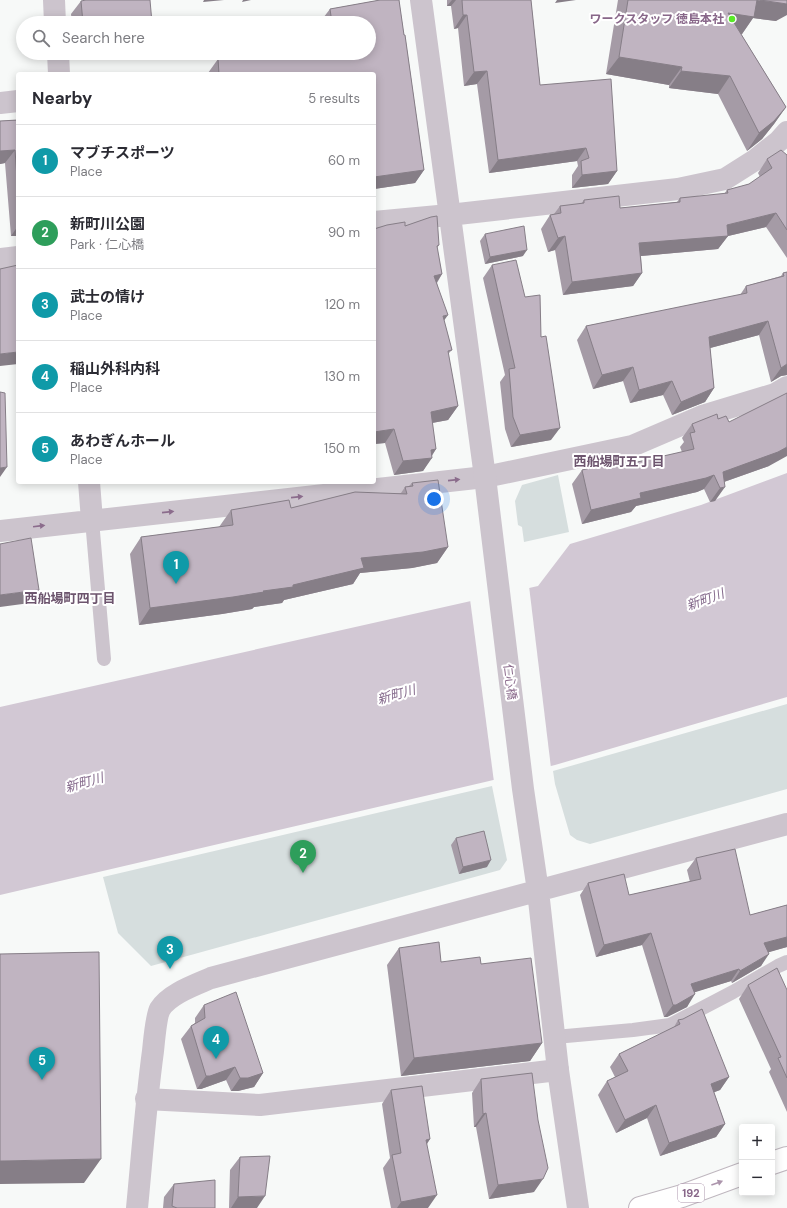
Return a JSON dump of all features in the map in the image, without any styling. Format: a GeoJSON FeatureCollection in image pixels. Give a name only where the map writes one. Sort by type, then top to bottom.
{"type":"FeatureCollection","features":[{"type":"Feature","properties":{"kind":"highway"},"geometry":{"type":"LineString","coordinates":[[775,1162],[787,1158]]}},
{"type":"Feature","properties":{"kind":"highway","name":"192"},"geometry":{"type":"LineString","coordinates":[[640,1208],[682,1196],[739,1175]]}},
{"type":"Feature","properties":{"kind":"street"},"geometry":{"type":"LineString","coordinates":[[54,0],[55,16]]}},
{"type":"Feature","properties":{"kind":"street","name":"仁心橋"},"geometry":{"type":"LineString","coordinates":[[421,0],[485,477],[523,789],[538,891],[558,1070],[578,1208]]}},
{"type":"Feature","properties":{"kind":"street"},"geometry":{"type":"LineString","coordinates":[[58,60],[59,72]]}},
{"type":"Feature","properties":{"kind":"street"},"geometry":{"type":"LineString","coordinates":[[0,103],[16,101]]}},
{"type":"Feature","properties":{"kind":"street"},"geometry":{"type":"LineString","coordinates":[[376,222],[678,189],[725,179],[754,160],[779,141],[787,132]]}},
{"type":"Feature","properties":{"kind":"street"},"geometry":{"type":"LineString","coordinates":[[0,259],[16,257]]}},
{"type":"Feature","properties":{"kind":"street"},"geometry":{"type":"LineString","coordinates":[[0,531],[485,477],[632,446],[702,416],[775,394],[787,387]]}},
{"type":"Feature","properties":{"kind":"street"},"geometry":{"type":"LineString","coordinates":[[89,484],[92,520]]}},
{"type":"Feature","properties":{"kind":"street"},"geometry":{"type":"LineString","coordinates":[[137,1208],[146,1099],[156,1026],[159,1010],[169,999],[211,978],[787,824]]}},
{"type":"Feature","properties":{"kind":"street"},"geometry":{"type":"LineString","coordinates":[[146,1099],[260,1105],[558,1070]]}},
{"type":"Feature","properties":{"kind":"lane"},"geometry":{"type":"LineString","coordinates":[[92,520],[104,659]]}},
{"type":"Feature","properties":{"kind":"lane"},"geometry":{"type":"LineString","coordinates":[[555,1037],[670,1025],[787,962]]}},
{"type":"Feature","properties":{"kind":"shaded area"},"geometry":{"type":"Polygon","coordinates":[[[558,475],[569,532],[524,542],[522,527],[518,525],[515,501],[522,485],[558,475]]]}},
{"type":"Feature","properties":{"kind":"shaded area"},"geometry":{"type":"Polygon","coordinates":[[[787,704],[787,789],[590,844],[577,840],[570,835],[555,784],[553,771],[787,704]]]}},
{"type":"Feature","properties":{"kind":"shaded area"},"geometry":{"type":"Polygon","coordinates":[[[492,786],[507,860],[500,870],[151,966],[118,933],[103,877],[492,786]]]}},
{"type":"Feature","properties":{"kind":"water","name":"新町川"},"geometry":{"type":"Polygon","coordinates":[[[787,473],[787,697],[555,765],[0,895],[0,707],[538,586],[570,544],[701,505],[787,473]]]}},
{"type":"Feature","properties":{"kind":"pier"},"geometry":{"type":"Polygon","coordinates":[[[529,586],[551,768],[494,782],[470,599],[529,586]]]}},
{"type":"Feature","properties":{"kind":"building"},"geometry":{"type":"Polygon","coordinates":[[[150,0],[151,16],[82,16],[81,1],[150,0]]]}},
{"type":"Feature","properties":{"kind":"building"},"geometry":{"type":"Polygon","coordinates":[[[380,0],[399,0],[424,170],[376,177],[376,72],[219,72],[218,60],[376,60],[376,16],[331,16],[330,9],[380,0]]]}},
{"type":"Feature","properties":{"kind":"building"},"geometry":{"type":"Polygon","coordinates":[[[462,0],[531,0],[540,85],[611,79],[617,171],[582,175],[581,161],[589,158],[586,148],[498,160],[487,71],[474,72],[467,15],[463,15],[462,0]]]}},
{"type":"Feature","properties":{"kind":"building"},"geometry":{"type":"Polygon","coordinates":[[[628,0],[757,0],[754,17],[728,13],[786,107],[774,121],[759,133],[730,76],[681,71],[682,67],[619,57],[628,0]]]}},
{"type":"Feature","properties":{"kind":"building"},"geometry":{"type":"Polygon","coordinates":[[[760,0],[787,0],[787,4],[760,0]]]}},
{"type":"Feature","properties":{"kind":"building"},"geometry":{"type":"Polygon","coordinates":[[[16,120],[16,164],[15,150],[0,151],[0,121],[16,120]]]}},
{"type":"Feature","properties":{"kind":"building"},"geometry":{"type":"Polygon","coordinates":[[[781,150],[787,155],[787,230],[776,213],[727,225],[728,236],[639,243],[642,273],[572,282],[565,236],[558,238],[550,215],[561,213],[560,206],[584,203],[584,200],[619,196],[620,208],[680,202],[680,198],[728,193],[727,190],[749,184],[772,168],[767,159],[781,150]]]}},
{"type":"Feature","properties":{"kind":"building"},"geometry":{"type":"Polygon","coordinates":[[[437,216],[439,245],[437,246],[442,274],[434,276],[448,315],[443,316],[452,350],[448,351],[458,406],[431,412],[436,449],[431,450],[432,458],[403,461],[394,429],[376,432],[376,228],[405,222],[405,226],[437,216]]]}},
{"type":"Feature","properties":{"kind":"building"},"geometry":{"type":"Polygon","coordinates":[[[524,226],[527,250],[490,257],[485,234],[524,226]]]}},
{"type":"Feature","properties":{"kind":"building"},"geometry":{"type":"Polygon","coordinates":[[[516,260],[525,297],[540,295],[541,337],[546,336],[560,428],[520,435],[513,417],[509,369],[515,368],[492,265],[516,260]]]}},
{"type":"Feature","properties":{"kind":"building"},"geometry":{"type":"Polygon","coordinates":[[[16,265],[16,352],[0,354],[0,269],[16,265]]]}},
{"type":"Feature","properties":{"kind":"building"},"geometry":{"type":"Polygon","coordinates":[[[787,272],[787,364],[781,368],[768,321],[709,337],[714,388],[681,402],[672,381],[639,390],[633,367],[602,375],[586,326],[747,293],[746,286],[784,276],[783,273],[787,272]]]}},
{"type":"Feature","properties":{"kind":"building"},"geometry":{"type":"Polygon","coordinates":[[[0,392],[5,393],[7,467],[0,468],[0,392]]]}},
{"type":"Feature","properties":{"kind":"building"},"geometry":{"type":"Polygon","coordinates":[[[787,393],[787,447],[778,452],[723,472],[725,487],[720,488],[714,475],[640,493],[641,498],[591,510],[582,470],[631,458],[633,463],[694,449],[690,433],[695,432],[692,424],[717,414],[718,419],[726,416],[729,422],[787,393]]]}},
{"type":"Feature","properties":{"kind":"building"},"geometry":{"type":"Polygon","coordinates":[[[438,480],[448,547],[423,552],[361,558],[364,568],[293,585],[293,587],[150,608],[141,537],[233,525],[231,510],[289,500],[291,508],[355,492],[407,494],[405,487],[413,486],[412,483],[438,480]]]}},
{"type":"Feature","properties":{"kind":"building"},"geometry":{"type":"Polygon","coordinates":[[[31,538],[39,590],[0,595],[0,544],[31,538]]]}},
{"type":"Feature","properties":{"kind":"building"},"geometry":{"type":"Polygon","coordinates":[[[484,831],[491,860],[463,867],[456,838],[484,831]]]}},
{"type":"Feature","properties":{"kind":"building"},"geometry":{"type":"Polygon","coordinates":[[[735,849],[750,915],[787,905],[787,937],[764,943],[769,954],[740,971],[739,969],[691,984],[695,994],[676,1005],[673,1005],[651,933],[604,945],[588,883],[624,874],[629,895],[701,879],[696,858],[735,849]]]}},
{"type":"Feature","properties":{"kind":"building"},"geometry":{"type":"Polygon","coordinates":[[[439,942],[441,962],[480,957],[481,964],[531,958],[542,1043],[414,1058],[399,948],[439,942]]]}},
{"type":"Feature","properties":{"kind":"building"},"geometry":{"type":"Polygon","coordinates":[[[99,952],[101,1159],[0,1161],[0,954],[99,952]]]}},
{"type":"Feature","properties":{"kind":"building"},"geometry":{"type":"Polygon","coordinates":[[[777,968],[787,990],[787,1078],[778,1058],[781,1057],[748,985],[777,968]]]}},
{"type":"Feature","properties":{"kind":"building"},"geometry":{"type":"Polygon","coordinates":[[[236,992],[263,1073],[248,1078],[240,1078],[235,1067],[206,1076],[191,1026],[205,1018],[204,1005],[236,992]]]}},
{"type":"Feature","properties":{"kind":"building"},"geometry":{"type":"Polygon","coordinates":[[[702,1009],[729,1077],[711,1084],[725,1124],[669,1143],[656,1105],[625,1120],[607,1081],[628,1071],[619,1054],[680,1024],[678,1020],[702,1009]]]}},
{"type":"Feature","properties":{"kind":"building"},"geometry":{"type":"Polygon","coordinates":[[[532,1073],[538,1120],[548,1168],[543,1179],[498,1185],[486,1113],[483,1114],[481,1079],[532,1073]]]}},
{"type":"Feature","properties":{"kind":"building"},"geometry":{"type":"Polygon","coordinates":[[[422,1086],[430,1139],[426,1140],[437,1195],[401,1202],[392,1155],[401,1153],[391,1090],[422,1086]]]}},
{"type":"Feature","properties":{"kind":"building"},"geometry":{"type":"Polygon","coordinates":[[[270,1156],[265,1196],[238,1197],[240,1157],[270,1156]]]}},
{"type":"Feature","properties":{"kind":"building"},"geometry":{"type":"Polygon","coordinates":[[[215,1180],[215,1208],[177,1208],[172,1206],[174,1184],[215,1180]]]}},
{"type":"Feature","properties":{"kind":"place","name":"ワークスタッフ 徳島本社"},"geometry":{"type":"Point","coordinates":[732,19]}},
{"type":"Feature","properties":{"kind":"place","name":"マブチスポーツ"},"geometry":{"type":"Point","coordinates":[176,584]}},
{"type":"Feature","properties":{"kind":"place","name":"新町川公園"},"geometry":{"type":"Point","coordinates":[303,873]}},
{"type":"Feature","properties":{"kind":"place","name":"武士の情け"},"geometry":{"type":"Point","coordinates":[170,969]}},
{"type":"Feature","properties":{"kind":"place","name":"稲山外科内科"},"geometry":{"type":"Point","coordinates":[216,1059]}},
{"type":"Feature","properties":{"kind":"place","name":"あわぎんホール"},"geometry":{"type":"Point","coordinates":[42,1080]}},
{"type":"Feature","properties":{"kind":"district","name":"西船場町五丁目"},"geometry":{"type":"Point","coordinates":[619,461]}},
{"type":"Feature","properties":{"kind":"district","name":"西船場町四丁目"},"geometry":{"type":"Point","coordinates":[70,598]}}]}
